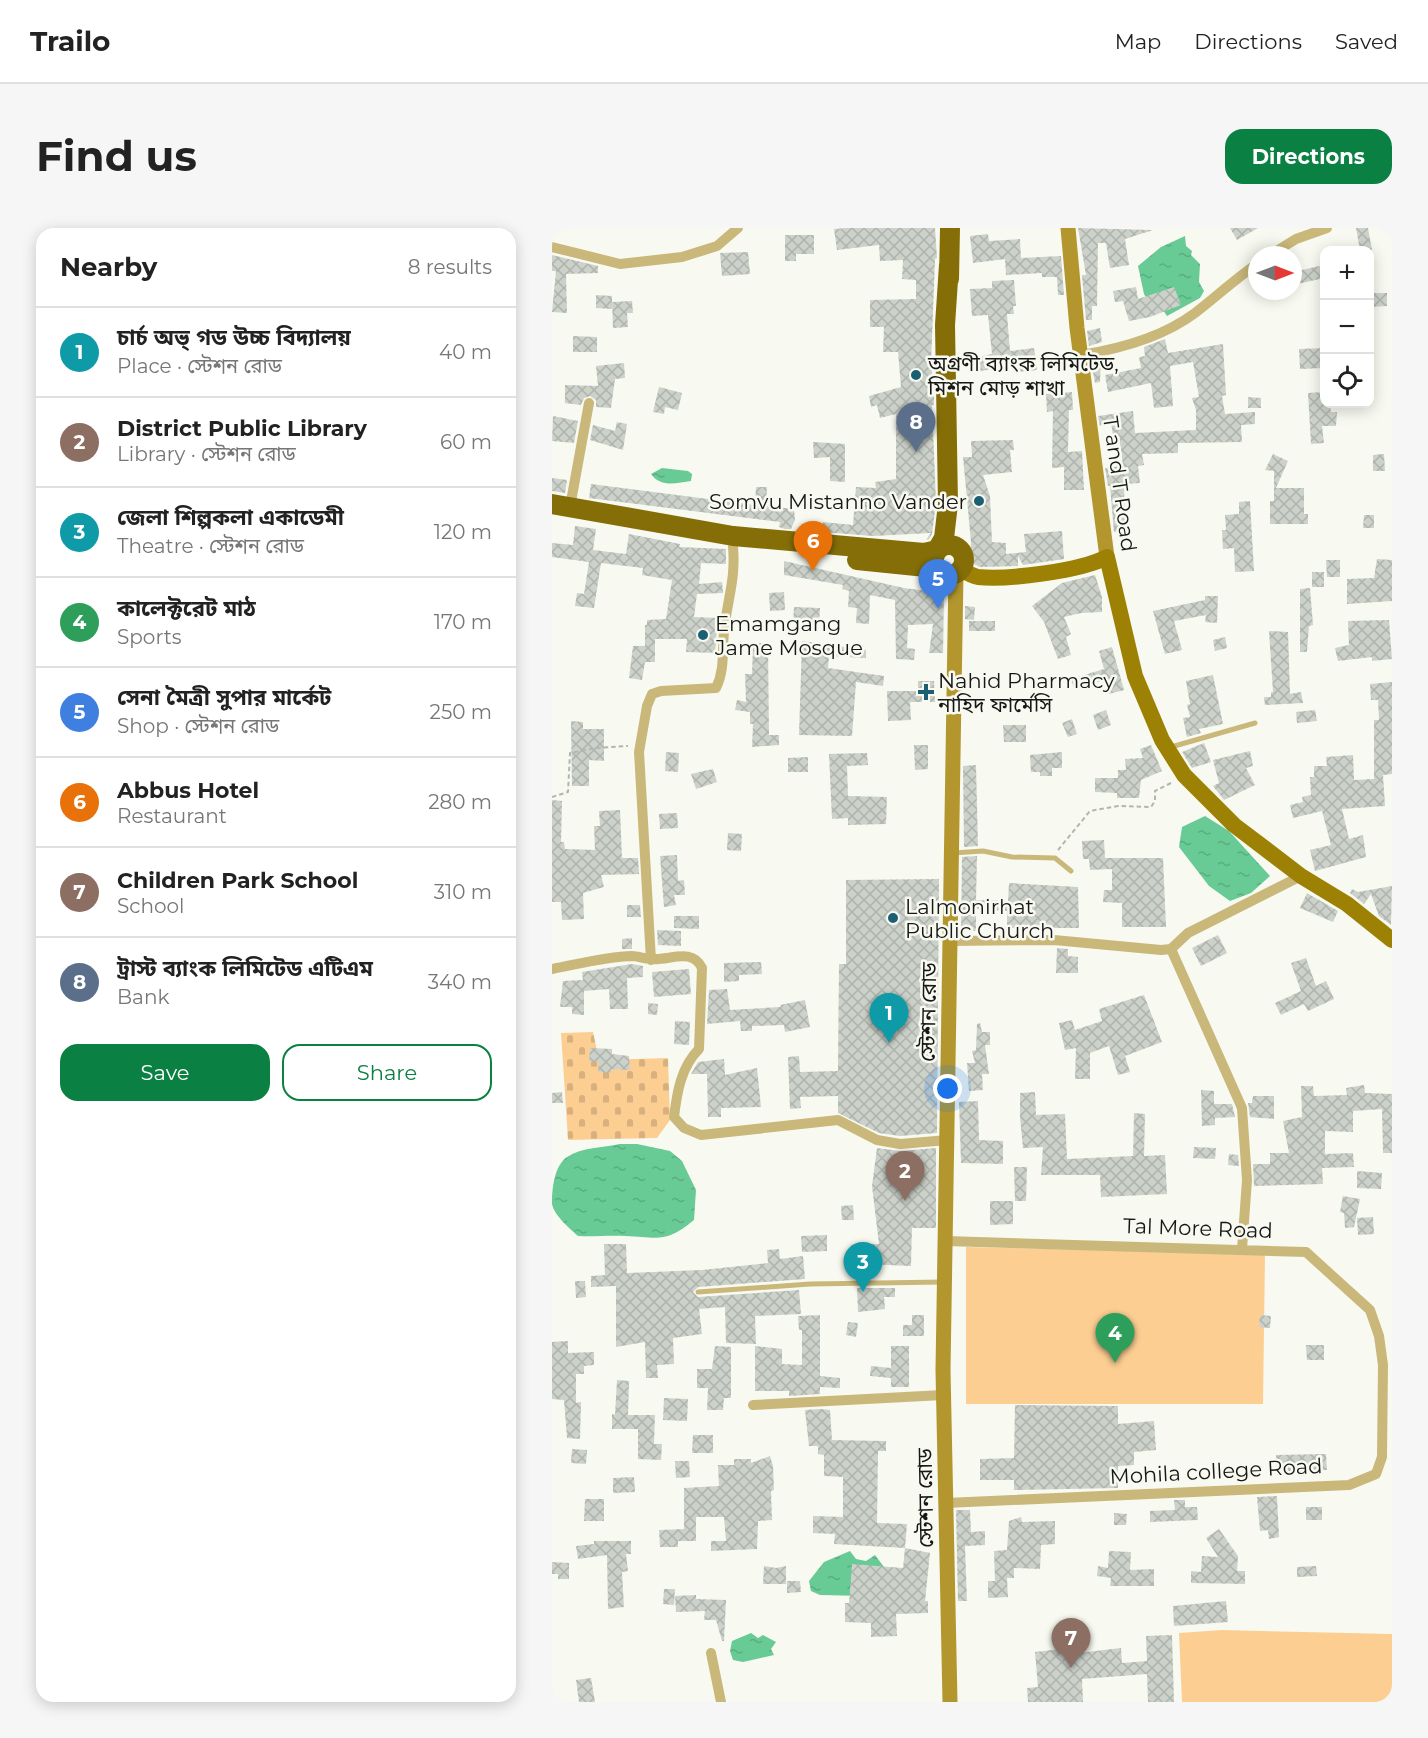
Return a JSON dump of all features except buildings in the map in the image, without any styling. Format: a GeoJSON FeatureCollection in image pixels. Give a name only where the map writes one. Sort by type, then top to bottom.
{"type":"FeatureCollection","features":[{"type":"Feature","properties":{"kind":"highway"},"geometry":{"type":"LineString","coordinates":[[950,228],[945,325],[948,504],[945,548],[934,562],[952,572]]}},
{"type":"Feature","properties":{"kind":"highway"},"geometry":{"type":"LineString","coordinates":[[558,508],[733,536],[924,553],[945,548],[963,553],[964,564],[952,572],[926,567],[733,547],[558,508]]}},
{"type":"Feature","properties":{"kind":"main road","name":"T and T Road"},"geometry":{"type":"LineString","coordinates":[[1068,228],[1081,355],[1107,557],[1135,676],[1164,744],[1184,775],[1234,825],[1300,876],[1347,904],[1392,940]]}},
{"type":"Feature","properties":{"kind":"main road"},"geometry":{"type":"LineString","coordinates":[[952,572],[977,577],[1040,574],[1094,564],[1107,557]]}},
{"type":"Feature","properties":{"kind":"main road","name":"স্টেশন রোড"},"geometry":{"type":"LineString","coordinates":[[951,1702],[943,1395],[948,1140],[952,572]]}},
{"type":"Feature","properties":{"kind":"street"},"geometry":{"type":"LineString","coordinates":[[552,247],[620,264],[682,257],[717,246],[738,228]]}},
{"type":"Feature","properties":{"kind":"street"},"geometry":{"type":"LineString","coordinates":[[1285,246],[1296,239],[1327,228]]}},
{"type":"Feature","properties":{"kind":"street"},"geometry":{"type":"LineString","coordinates":[[1081,355],[1130,344],[1175,324],[1194,313],[1248,271]]}},
{"type":"Feature","properties":{"kind":"street"},"geometry":{"type":"LineString","coordinates":[[558,508],[589,403]]}},
{"type":"Feature","properties":{"kind":"street"},"geometry":{"type":"LineString","coordinates":[[651,960],[650,903],[643,851],[640,746],[647,706],[652,694],[662,691],[716,688],[722,676],[726,612],[734,582],[733,547]]}},
{"type":"Feature","properties":{"kind":"street"},"geometry":{"type":"LineString","coordinates":[[950,941],[1054,940],[1161,950],[1172,948],[1188,933],[1300,876]]}},
{"type":"Feature","properties":{"kind":"street"},"geometry":{"type":"LineString","coordinates":[[1172,948],[1242,1108],[1247,1180],[1242,1249]]}},
{"type":"Feature","properties":{"kind":"street"},"geometry":{"type":"LineString","coordinates":[[552,969],[594,960],[634,956],[651,960],[689,956],[698,960],[702,968],[699,1049],[691,1057],[677,1092],[674,1117],[684,1128],[701,1135],[837,1120],[877,1140],[900,1144],[948,1140]]}},
{"type":"Feature","properties":{"kind":"street","name":"Tal More Road"},"geometry":{"type":"LineString","coordinates":[[946,1241],[1306,1252],[1370,1310],[1387,1366]]}},
{"type":"Feature","properties":{"kind":"street","name":"Mohila college Road"},"geometry":{"type":"LineString","coordinates":[[946,1503],[1349,1485],[1376,1474],[1382,1457],[1387,1366]]}},
{"type":"Feature","properties":{"kind":"street"},"geometry":{"type":"LineString","coordinates":[[753,1405],[943,1395]]}},
{"type":"Feature","properties":{"kind":"street"},"geometry":{"type":"LineString","coordinates":[[711,1653],[721,1702]]}},
{"type":"Feature","properties":{"kind":"lane"},"geometry":{"type":"LineString","coordinates":[[1164,744],[1255,723]]}},
{"type":"Feature","properties":{"kind":"lane"},"geometry":{"type":"LineString","coordinates":[[951,853],[983,851],[1012,857],[1055,858],[1071,871]]}},
{"type":"Feature","properties":{"kind":"lane"},"geometry":{"type":"LineString","coordinates":[[698,1292],[810,1284],[945,1282]]}},
{"type":"Feature","properties":{"kind":"path"},"geometry":{"type":"LineString","coordinates":[[552,796],[568,792],[570,753],[596,748],[640,746]]}},
{"type":"Feature","properties":{"kind":"path"},"geometry":{"type":"LineString","coordinates":[[1055,858],[1063,842],[1090,811],[1118,806],[1151,807],[1155,801],[1155,791],[1184,775]]}},
{"type":"Feature","properties":{"kind":"green space"},"geometry":{"type":"Polygon","coordinates":[[[593,1032],[599,1060],[668,1058],[670,1120],[657,1138],[568,1140],[561,1033],[593,1032]]]}},
{"type":"Feature","properties":{"kind":"green space"},"geometry":{"type":"Polygon","coordinates":[[[966,1247],[1265,1254],[1263,1404],[966,1404],[966,1247]]]}},
{"type":"Feature","properties":{"kind":"green space"},"geometry":{"type":"Polygon","coordinates":[[[1222,1630],[1392,1634],[1392,1702],[1182,1702],[1179,1633],[1222,1630]]]}},
{"type":"Feature","properties":{"kind":"water"},"geometry":{"type":"Polygon","coordinates":[[[1185,236],[1186,246],[1200,264],[1199,282],[1204,291],[1200,298],[1167,316],[1159,304],[1150,304],[1144,294],[1138,266],[1161,247],[1185,236]]]}},
{"type":"Feature","properties":{"kind":"water"},"geometry":{"type":"Polygon","coordinates":[[[662,468],[688,471],[692,474],[691,481],[664,483],[651,474],[662,468]]]}},
{"type":"Feature","properties":{"kind":"water"},"geometry":{"type":"Polygon","coordinates":[[[1205,816],[1229,831],[1270,876],[1251,893],[1230,901],[1209,886],[1179,847],[1182,827],[1205,816]]]}},
{"type":"Feature","properties":{"kind":"water"},"geometry":{"type":"Polygon","coordinates":[[[620,1144],[637,1144],[670,1151],[682,1161],[696,1190],[694,1220],[676,1233],[654,1238],[578,1236],[566,1225],[552,1204],[553,1185],[559,1166],[567,1157],[579,1151],[620,1144]]]}},
{"type":"Feature","properties":{"kind":"water"},"geometry":{"type":"Polygon","coordinates":[[[850,1551],[856,1559],[866,1561],[875,1555],[887,1571],[864,1596],[820,1595],[811,1591],[809,1581],[824,1562],[850,1551]]]}},
{"type":"Feature","properties":{"kind":"water"},"geometry":{"type":"Polygon","coordinates":[[[751,1633],[758,1638],[763,1635],[776,1642],[771,1649],[774,1655],[743,1662],[733,1660],[730,1651],[732,1641],[751,1633]]]}},
{"type":"Feature","properties":{"kind":"place","name":"অগ্রণী ব্যাংক লিমিটেড, মিশন মোড় শাখা"},"geometry":{"type":"Point","coordinates":[916,375]}},
{"type":"Feature","properties":{"kind":"place","name":"ট্রাস্ট ব্যাংক লিমিটেড এটিএম"},"geometry":{"type":"Point","coordinates":[916,452]}},
{"type":"Feature","properties":{"kind":"place","name":"Somvu Mistanno Vander"},"geometry":{"type":"Point","coordinates":[979,501]}},
{"type":"Feature","properties":{"kind":"place","name":"Abbus Hotel"},"geometry":{"type":"Point","coordinates":[813,571]}},
{"type":"Feature","properties":{"kind":"place","name":"সেনা মৈত্রী সুপার মার্কেট"},"geometry":{"type":"Point","coordinates":[938,609]}},
{"type":"Feature","properties":{"kind":"place","name":"Emamgang Jame Mosque"},"geometry":{"type":"Point","coordinates":[703,635]}},
{"type":"Feature","properties":{"kind":"place","name":"Nahid Pharmacy নাহিদ ফার্মেসি"},"geometry":{"type":"Point","coordinates":[926,692]}},
{"type":"Feature","properties":{"kind":"place","name":"Lalmonirhat Public Church"},"geometry":{"type":"Point","coordinates":[893,918]}},
{"type":"Feature","properties":{"kind":"place","name":"চার্চ অভ্ গড ‍উচ্চ বিদ্যালয়"},"geometry":{"type":"Point","coordinates":[889,1043]}},
{"type":"Feature","properties":{"kind":"place","name":"District Public Library"},"geometry":{"type":"Point","coordinates":[905,1201]}},
{"type":"Feature","properties":{"kind":"place","name":"জেলা শিল্পকলা একাডেমী"},"geometry":{"type":"Point","coordinates":[863,1292]}},
{"type":"Feature","properties":{"kind":"place","name":"কালেক্টরেট মাঠ"},"geometry":{"type":"Point","coordinates":[1115,1363]}},
{"type":"Feature","properties":{"kind":"place","name":"Children Park School"},"geometry":{"type":"Point","coordinates":[1071,1668]}}]}
